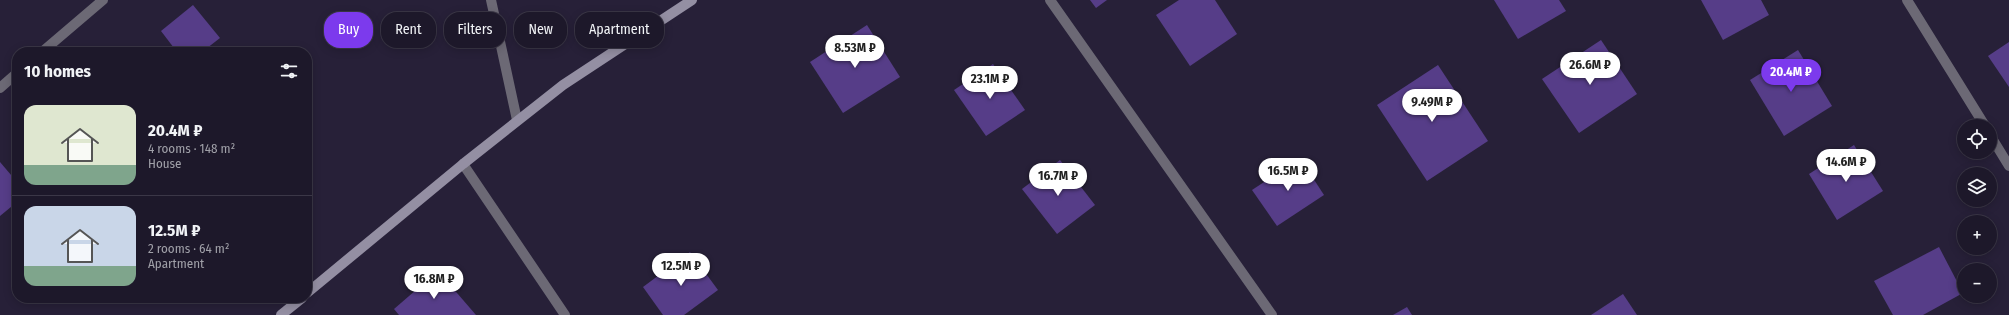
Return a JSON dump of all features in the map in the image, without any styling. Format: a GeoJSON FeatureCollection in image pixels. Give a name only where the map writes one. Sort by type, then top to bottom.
{"type":"FeatureCollection","features":[{"type":"Feature","properties":{"kind":"street"},"geometry":{"type":"LineString","coordinates":[[48,47],[103,0]]}},
{"type":"Feature","properties":{"kind":"street"},"geometry":{"type":"LineString","coordinates":[[491,0],[517,120]]}},
{"type":"Feature","properties":{"kind":"street"},"geometry":{"type":"LineString","coordinates":[[312,289],[462,164],[563,85],[692,0]]}},
{"type":"Feature","properties":{"kind":"street"},"geometry":{"type":"LineString","coordinates":[[1050,0],[1272,315]]}},
{"type":"Feature","properties":{"kind":"street"},"geometry":{"type":"LineString","coordinates":[[1907,0],[1981,119]]}},
{"type":"Feature","properties":{"kind":"street"},"geometry":{"type":"LineString","coordinates":[[0,88],[12,77]]}},
{"type":"Feature","properties":{"kind":"street"},"geometry":{"type":"LineString","coordinates":[[1997,146],[2009,166]]}},
{"type":"Feature","properties":{"kind":"street"},"geometry":{"type":"LineString","coordinates":[[462,164],[565,315]]}},
{"type":"Feature","properties":{"kind":"street"},"geometry":{"type":"LineString","coordinates":[[281,315],[296,303]]}},
{"type":"Feature","properties":{"kind":"building"},"geometry":{"type":"Polygon","coordinates":[[[1090,0],[1107,0],[1096,8],[1090,0]]]}},
{"type":"Feature","properties":{"kind":"building"},"geometry":{"type":"Polygon","coordinates":[[[1179,0],[1215,0],[1237,34],[1190,66],[1156,15],[1179,0]]]}},
{"type":"Feature","properties":{"kind":"building"},"geometry":{"type":"Polygon","coordinates":[[[1494,0],[1559,0],[1566,11],[1518,39],[1494,0]]]}},
{"type":"Feature","properties":{"kind":"building"},"geometry":{"type":"Polygon","coordinates":[[[1701,0],[1761,0],[1769,15],[1723,40],[1701,0]]]}},
{"type":"Feature","properties":{"kind":"building"},"geometry":{"type":"Polygon","coordinates":[[[193,5],[220,38],[208,47],[173,47],[161,31],[193,5]]]}},
{"type":"Feature","properties":{"kind":"building"},"geometry":{"type":"Polygon","coordinates":[[[867,25],[900,77],[843,113],[810,62],[867,25]]]}},
{"type":"Feature","properties":{"kind":"building"},"geometry":{"type":"Polygon","coordinates":[[[1601,40],[1637,94],[1579,133],[1542,79],[1601,40]]]}},
{"type":"Feature","properties":{"kind":"building"},"geometry":{"type":"Polygon","coordinates":[[[2009,42],[2009,87],[1988,56],[2009,42]]]}},
{"type":"Feature","properties":{"kind":"building"},"geometry":{"type":"Polygon","coordinates":[[[1798,50],[1832,106],[1784,136],[1750,80],[1798,50]]]}},
{"type":"Feature","properties":{"kind":"building"},"geometry":{"type":"Polygon","coordinates":[[[993,64],[1025,110],[986,136],[954,90],[993,64]]]}},
{"type":"Feature","properties":{"kind":"building"},"geometry":{"type":"Polygon","coordinates":[[[1438,65],[1488,141],[1427,181],[1377,105],[1438,65]]]}},
{"type":"Feature","properties":{"kind":"building"},"geometry":{"type":"Polygon","coordinates":[[[1854,145],[1883,191],[1837,220],[1809,174],[1854,145]]]}},
{"type":"Feature","properties":{"kind":"building"},"geometry":{"type":"Polygon","coordinates":[[[1300,158],[1324,195],[1277,226],[1252,190],[1300,158]]]}},
{"type":"Feature","properties":{"kind":"building"},"geometry":{"type":"Polygon","coordinates":[[[1060,160],[1095,205],[1057,234],[1022,189],[1060,160]]]}},
{"type":"Feature","properties":{"kind":"building"},"geometry":{"type":"Polygon","coordinates":[[[0,162],[12,176],[12,206],[0,216],[0,162]]]}},
{"type":"Feature","properties":{"kind":"building"},"geometry":{"type":"Polygon","coordinates":[[[1939,247],[1957,282],[1957,296],[1923,315],[1893,315],[1874,281],[1939,247]]]}},
{"type":"Feature","properties":{"kind":"building"},"geometry":{"type":"Polygon","coordinates":[[[690,252],[718,290],[684,315],[663,315],[643,287],[690,252]]]}},
{"type":"Feature","properties":{"kind":"building"},"geometry":{"type":"Polygon","coordinates":[[[438,271],[476,315],[399,315],[394,309],[438,271]]]}},
{"type":"Feature","properties":{"kind":"building"},"geometry":{"type":"Polygon","coordinates":[[[1623,294],[1637,315],[1591,315],[1623,294]]]}},
{"type":"Feature","properties":{"kind":"building"},"geometry":{"type":"Polygon","coordinates":[[[1407,307],[1412,315],[1393,315],[1407,307]]]}}]}
